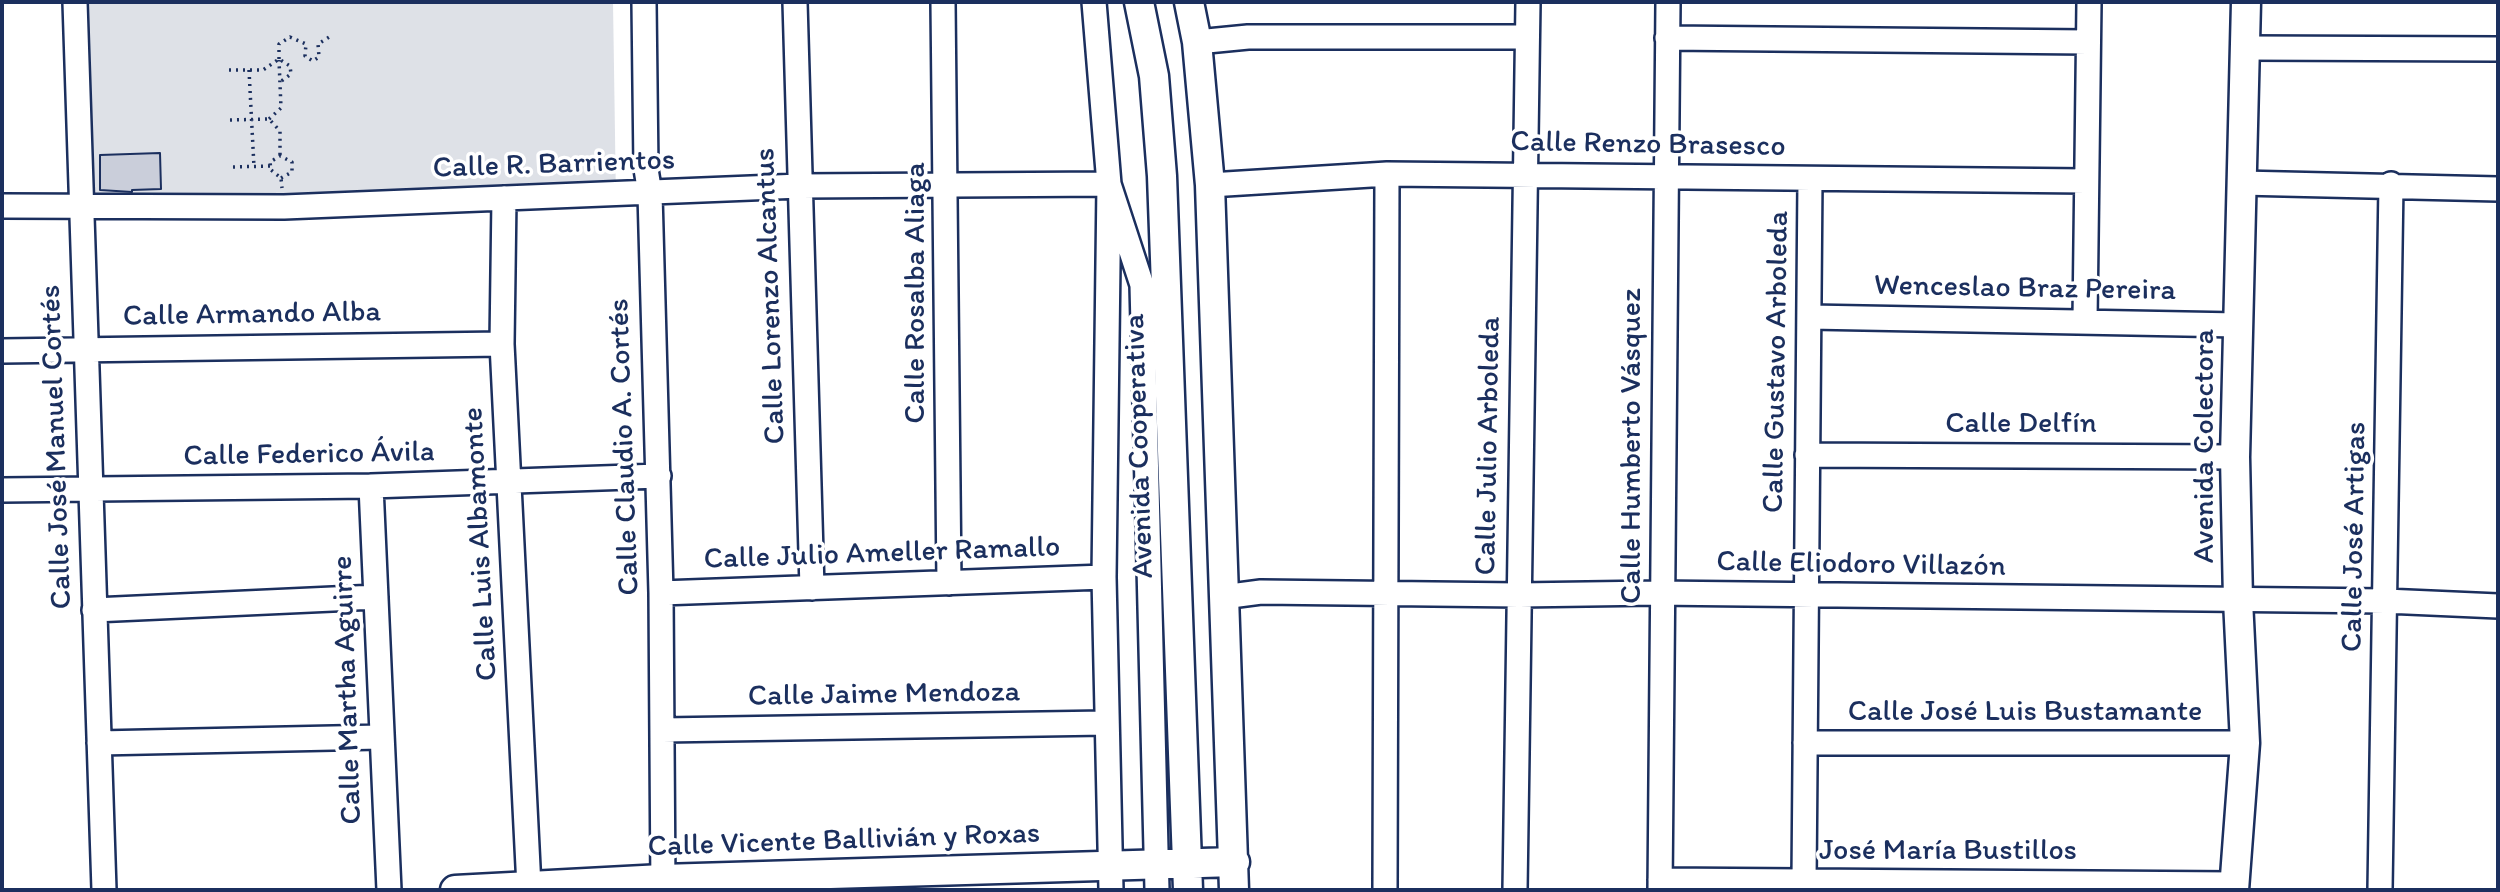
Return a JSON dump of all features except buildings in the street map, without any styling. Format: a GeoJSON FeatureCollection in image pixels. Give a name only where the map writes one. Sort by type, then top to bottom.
{"type":"FeatureCollection","features":[{"type":"Feature","properties":{"kind":"street","name":"Calle José Manuel Cortés"},"geometry":{"type":"LineString","coordinates":[[75,2],[104,890]]}},
{"type":"Feature","properties":{"kind":"street","name":"Calle Claudio A. Cortés"},"geometry":{"type":"LineString","coordinates":[[644,2],[646,169],[650,194],[659,476],[663,730],[662,884]]}},
{"type":"Feature","properties":{"kind":"street","name":"Calle Lorenzo Alcantus"},"geometry":{"type":"LineString","coordinates":[[795,2],[812,588]]}},
{"type":"Feature","properties":{"kind":"street","name":"Calle Rosalba Aliaga"},"geometry":{"type":"LineString","coordinates":[[943,2],[947,185],[949,583]]}},
{"type":"Feature","properties":{"kind":"street"},"geometry":{"type":"LineString","coordinates":[[1094,2],[1109,184],[1104,578],[1105,723],[1111,878]]}},
{"type":"Feature","properties":{"kind":"street","name":"Avenida Cooperativa"},"geometry":{"type":"LineString","coordinates":[[1139,2],[1154,76],[1162,176],[1189,877]]}},
{"type":"Feature","properties":{"kind":"street"},"geometry":{"type":"LineString","coordinates":[[1189,2],[1197,42],[1210,185],[1234,890]]}},
{"type":"Feature","properties":{"kind":"street","name":"Calle Julio Arboleda"},"geometry":{"type":"LineString","coordinates":[[1515,890],[1523,175],[1528,2]]}},
{"type":"Feature","properties":{"kind":"street","name":"Calle Humberto Vásquez"},"geometry":{"type":"LineString","coordinates":[[1660,885],[1668,2]]}},
{"type":"Feature","properties":{"kind":"street"},"geometry":{"type":"LineString","coordinates":[[2085,320],[2089,2]]}},
{"type":"Feature","properties":{"kind":"street","name":"Avenida Colectora"},"geometry":{"type":"LineString","coordinates":[[2234,887],[2245,743],[2235,457],[2246,2]]}},
{"type":"Feature","properties":{"kind":"street"},"geometry":{"type":"LineString","coordinates":[[1197,42],[1248,37],[1526,37]]}},
{"type":"Feature","properties":{"kind":"street"},"geometry":{"type":"LineString","coordinates":[[1667,38],[2088,42]]}},
{"type":"Feature","properties":{"kind":"street"},"geometry":{"type":"LineString","coordinates":[[2246,48],[2498,49]]}},
{"type":"Feature","properties":{"kind":"street"},"geometry":{"type":"LineString","coordinates":[[1385,890],[1387,174]]}},
{"type":"Feature","properties":{"kind":"street","name":"Calle Renzo Brasesco"},"geometry":{"type":"LineString","coordinates":[[1210,185],[1387,174],[2086,181]]}},
{"type":"Feature","properties":{"kind":"street","name":"Calle Gustavo Arboleda"},"geometry":{"type":"LineString","coordinates":[[1804,881],[1810,179]]}},
{"type":"Feature","properties":{"kind":"street"},"geometry":{"type":"LineString","coordinates":[[2241,183],[2391,184],[2498,189]]}},
{"type":"Feature","properties":{"kind":"street","name":"Calle R. Barrientos"},"geometry":{"type":"LineString","coordinates":[[2,206],[284,207],[800,186],[1109,184]]}},
{"type":"Feature","properties":{"kind":"street"},"geometry":{"type":"LineString","coordinates":[[1109,184],[1142,285],[1157,877]]}},
{"type":"Feature","properties":{"kind":"street","name":"Calle José Artigas"},"geometry":{"type":"LineString","coordinates":[[2380,890],[2391,184]]}},
{"type":"Feature","properties":{"kind":"street","name":"Calle Luis Albamonte"},"geometry":{"type":"LineString","coordinates":[[504,198],[502,344],[528,887]]}},
{"type":"Feature","properties":{"kind":"street","name":"Wenceslao Braz Pereira"},"geometry":{"type":"LineString","coordinates":[[1810,317],[2085,320],[2238,325]]}},
{"type":"Feature","properties":{"kind":"street","name":"Calle Armando Alba"},"geometry":{"type":"LineString","coordinates":[[2,351],[502,344]]}},
{"type":"Feature","properties":{"kind":"street","name":"Calle Delfín"},"geometry":{"type":"LineString","coordinates":[[1807,455],[2235,457]]}},
{"type":"Feature","properties":{"kind":"street","name":"Calle Federico Ávila"},"geometry":{"type":"LineString","coordinates":[[2,490],[371,486],[659,476]]}},
{"type":"Feature","properties":{"kind":"street","name":"Calle Martha Aguirre"},"geometry":{"type":"LineString","coordinates":[[371,486],[380,737],[389,890]]}},
{"type":"Feature","properties":{"kind":"street","name":"Calle Julio Ameller Ramallo"},"geometry":{"type":"LineString","coordinates":[[661,593],[1104,578]]}},
{"type":"Feature","properties":{"kind":"street","name":"Calle Eliodoro Villazón"},"geometry":{"type":"LineString","coordinates":[[1223,597],[1261,592],[1385,592],[2385,601],[2498,606]]}},
{"type":"Feature","properties":{"kind":"street"},"geometry":{"type":"LineString","coordinates":[[94,610],[376,597]]}},
{"type":"Feature","properties":{"kind":"street","name":"Calle Jaime Mendoza"},"geometry":{"type":"LineString","coordinates":[[663,730],[1105,723]]}},
{"type":"Feature","properties":{"kind":"street"},"geometry":{"type":"LineString","coordinates":[[99,743],[380,737]]}},
{"type":"Feature","properties":{"kind":"street","name":"Calle José Luis Bustamante"},"geometry":{"type":"LineString","coordinates":[[1805,743],[2245,743]]}},
{"type":"Feature","properties":{"kind":"street","name":"Calle Vicente Ballivián y Roxas"},"geometry":{"type":"LineString","coordinates":[[473,890],[662,884],[1189,877],[1235,862]]}},
{"type":"Feature","properties":{"kind":"street","name":"José María Bustillos"},"geometry":{"type":"LineString","coordinates":[[1660,885],[1804,881],[2078,887],[2234,887]]}},
{"type":"Feature","properties":{"kind":"path"},"geometry":{"type":"LineString","coordinates":[[279,60],[279,44],[290,37],[306,44],[305,57],[313,61],[319,57],[318,44],[331,36]]}},
{"type":"Feature","properties":{"kind":"path"},"geometry":{"type":"LineString","coordinates":[[230,120],[269,119],[281,108],[278,47]]}},
{"type":"Feature","properties":{"kind":"path"},"geometry":{"type":"LineString","coordinates":[[229,70],[263,70],[279,60]]}},
{"type":"Feature","properties":{"kind":"path"},"geometry":{"type":"LineString","coordinates":[[279,60],[290,66],[291,74],[280,82]]}},
{"type":"Feature","properties":{"kind":"path"},"geometry":{"type":"LineString","coordinates":[[249,70],[254,167]]}},
{"type":"Feature","properties":{"kind":"path"},"geometry":{"type":"LineString","coordinates":[[269,119],[280,131],[280,156]]}},
{"type":"Feature","properties":{"kind":"path"},"geometry":{"type":"LineString","coordinates":[[270,166],[270,162],[280,156]]}},
{"type":"Feature","properties":{"kind":"path"},"geometry":{"type":"LineString","coordinates":[[270,166],[281,178],[292,172],[292,162],[280,156]]}},
{"type":"Feature","properties":{"kind":"path"},"geometry":{"type":"LineString","coordinates":[[233,167],[270,166]]}},
{"type":"Feature","properties":{"kind":"shaded area"},"geometry":{"type":"Polygon","coordinates":[[[73,2],[613,2],[616,201],[81,218],[73,2]]]}}]}
